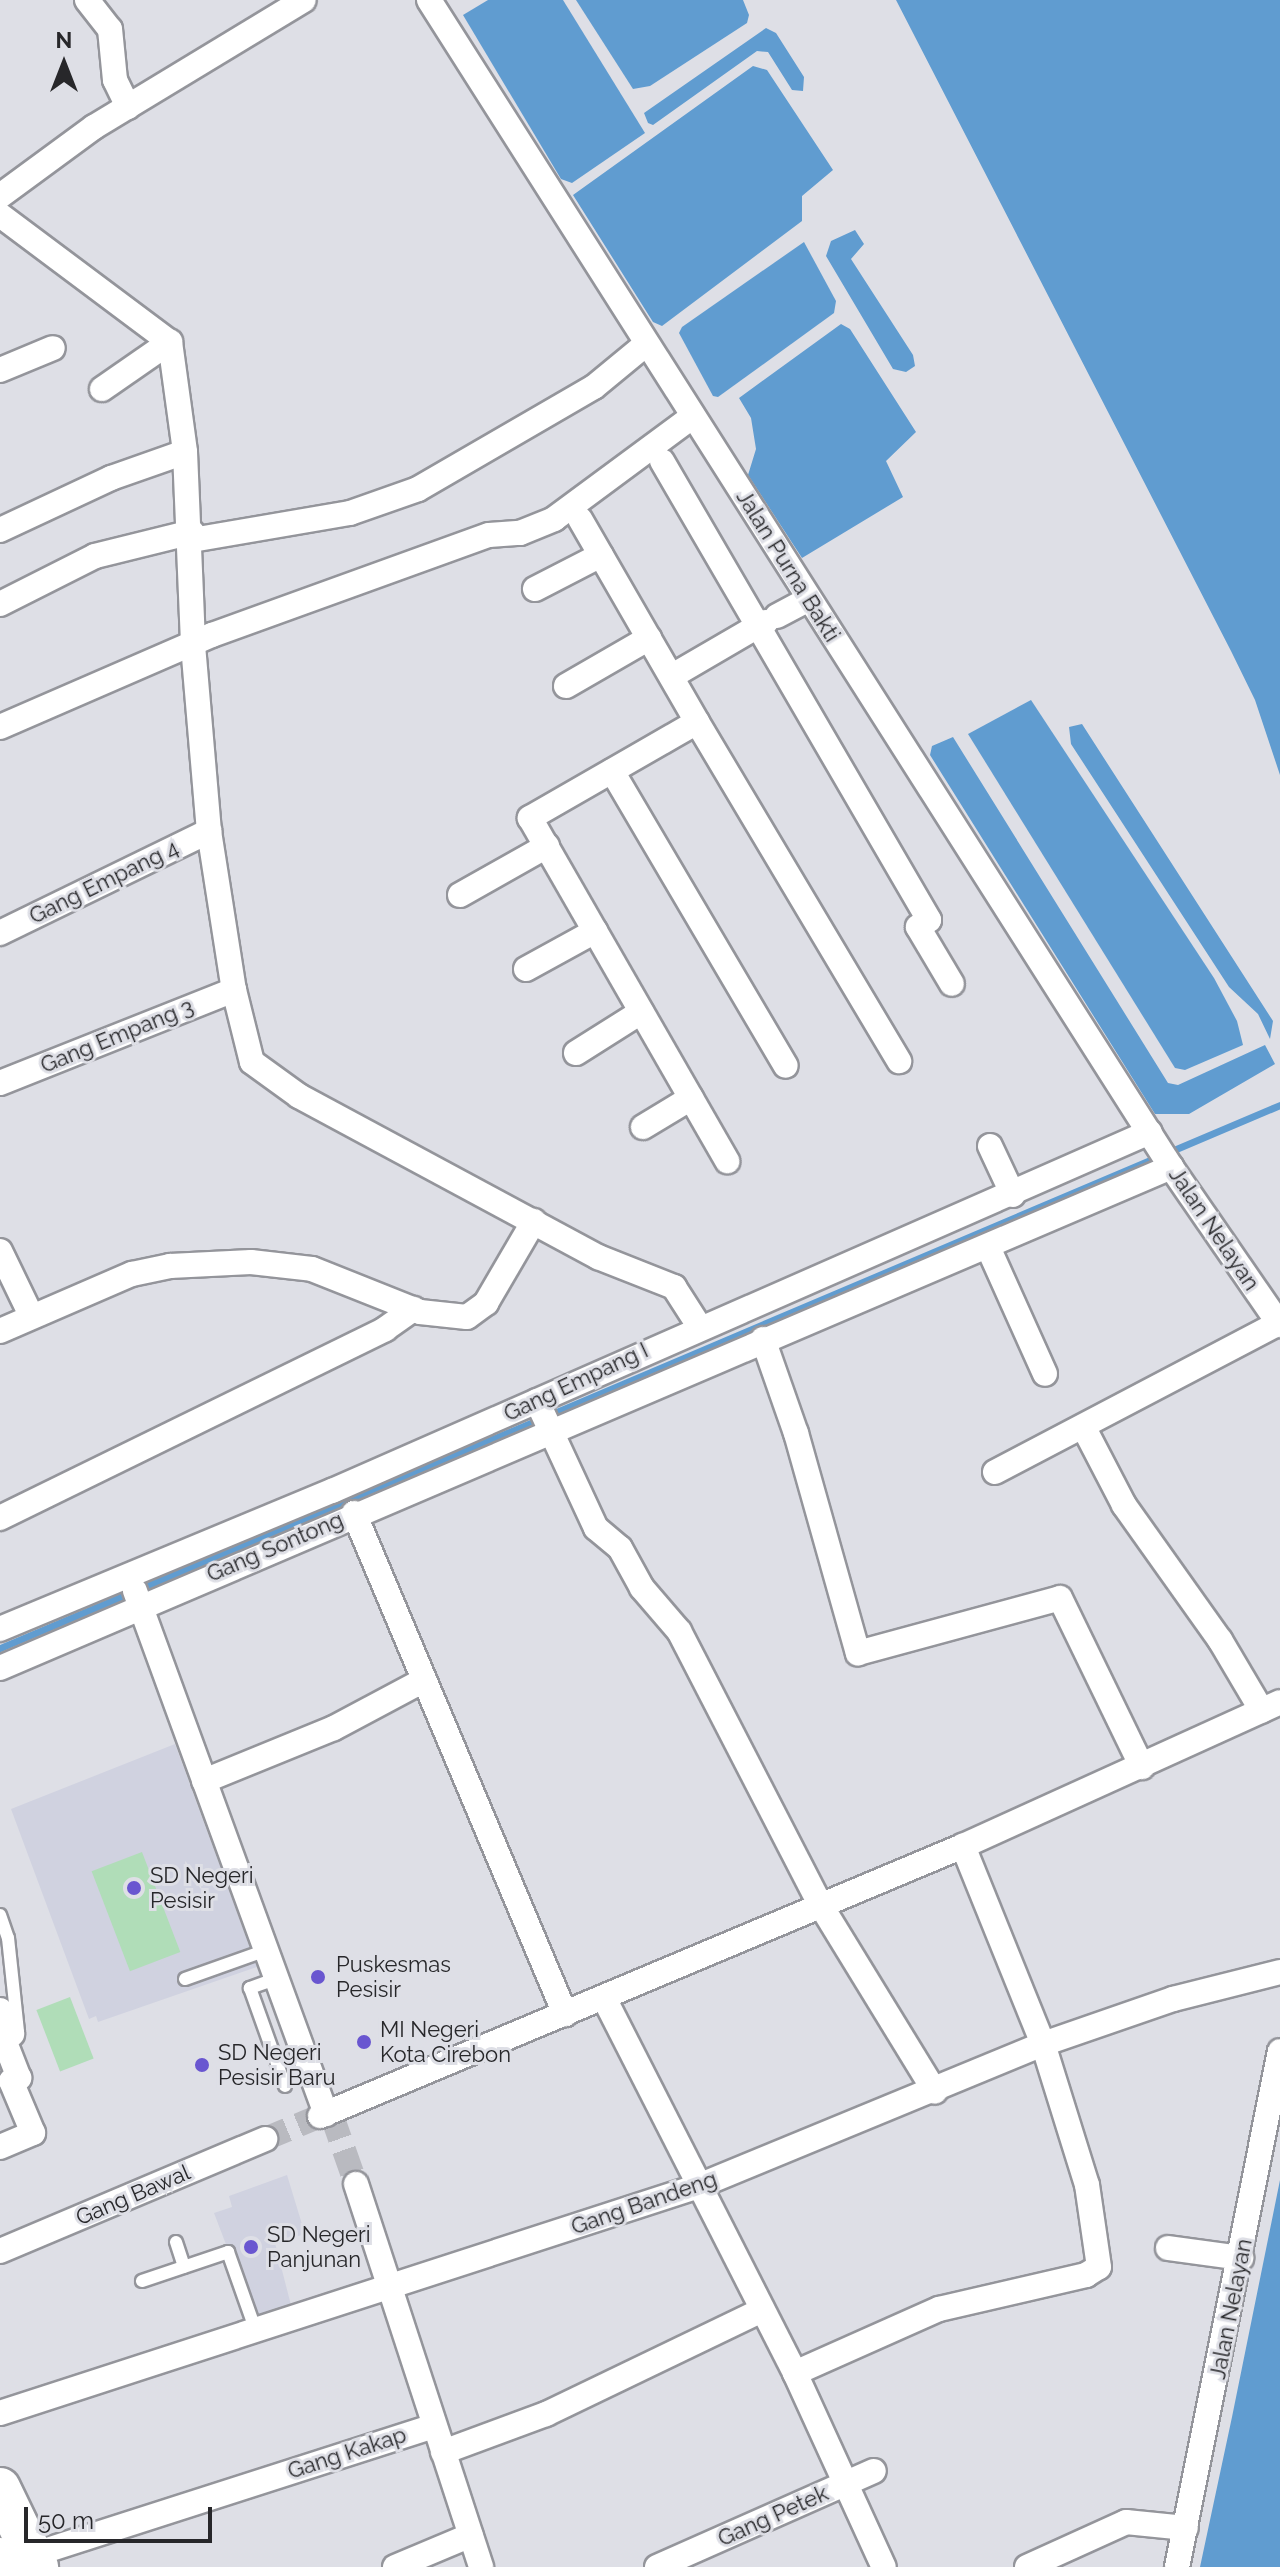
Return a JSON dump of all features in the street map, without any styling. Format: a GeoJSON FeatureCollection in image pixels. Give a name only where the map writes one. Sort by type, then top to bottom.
{"type":"FeatureCollection","features":[{"type":"Feature","properties":{"kind":"highway"},"geometry":{"type":"LineString","coordinates":[[0,2488],[19,2562]]}},
{"type":"Feature","properties":{"kind":"street"},"geometry":{"type":"LineString","coordinates":[[87,0],[110,29],[115,80],[128,107]]}},
{"type":"Feature","properties":{"kind":"street"},"geometry":{"type":"LineString","coordinates":[[0,196],[128,107],[304,0]]}},
{"type":"Feature","properties":{"kind":"street","name":"Jalan Purna Bakti"},"geometry":{"type":"LineString","coordinates":[[429,0],[645,345],[1152,1134]]}},
{"type":"Feature","properties":{"kind":"street"},"geometry":{"type":"LineString","coordinates":[[0,215],[170,342],[185,452],[192,536],[193,645],[209,831],[234,990],[247,1047],[261,1073],[598,1257],[674,1287],[699,1326]]}},
{"type":"Feature","properties":{"kind":"street"},"geometry":{"type":"LineString","coordinates":[[102,389],[170,342]]}},
{"type":"Feature","properties":{"kind":"street"},"geometry":{"type":"LineString","coordinates":[[0,604],[95,556],[192,536],[350,513],[418,489],[594,387],[645,345]]}},
{"type":"Feature","properties":{"kind":"street"},"geometry":{"type":"LineString","coordinates":[[0,370],[53,348]]}},
{"type":"Feature","properties":{"kind":"street"},"geometry":{"type":"LineString","coordinates":[[0,727],[193,645],[489,535],[520,533],[554,519],[693,416]]}},
{"type":"Feature","properties":{"kind":"street"},"geometry":{"type":"LineString","coordinates":[[0,530],[111,478],[185,452]]}},
{"type":"Feature","properties":{"kind":"street"},"geometry":{"type":"LineString","coordinates":[[662,461],[767,621],[929,920],[918,927],[952,984]]}},
{"type":"Feature","properties":{"kind":"street"},"geometry":{"type":"LineString","coordinates":[[580,519],[899,1061]]}},
{"type":"Feature","properties":{"kind":"street"},"geometry":{"type":"LineString","coordinates":[[535,589],[601,555]]}},
{"type":"Feature","properties":{"kind":"street"},"geometry":{"type":"LineString","coordinates":[[672,676],[809,599]]}},
{"type":"Feature","properties":{"kind":"street"},"geometry":{"type":"LineString","coordinates":[[566,686],[649,638]]}},
{"type":"Feature","properties":{"kind":"street"},"geometry":{"type":"LineString","coordinates":[[697,722],[530,818],[727,1161]]}},
{"type":"Feature","properties":{"kind":"street"},"geometry":{"type":"LineString","coordinates":[[612,771],[786,1066]]}},
{"type":"Feature","properties":{"kind":"street","name":"Gang Empang 4"},"geometry":{"type":"LineString","coordinates":[[0,933],[209,831]]}},
{"type":"Feature","properties":{"kind":"street"},"geometry":{"type":"LineString","coordinates":[[460,895],[547,846]]}},
{"type":"Feature","properties":{"kind":"street"},"geometry":{"type":"LineString","coordinates":[[526,969],[595,931]]}},
{"type":"Feature","properties":{"kind":"street","name":"Gang Empang 3"},"geometry":{"type":"LineString","coordinates":[[0,1083],[234,990]]}},
{"type":"Feature","properties":{"kind":"street"},"geometry":{"type":"LineString","coordinates":[[576,1053],[641,1012]]}},
{"type":"Feature","properties":{"kind":"street"},"geometry":{"type":"LineString","coordinates":[[643,1127],[691,1098]]}},
{"type":"Feature","properties":{"kind":"street","name":"Jalan Nelayan"},"geometry":{"type":"LineString","coordinates":[[1152,1134],[1169,1164],[1280,1324]]}},
{"type":"Feature","properties":{"kind":"street","name":"Gang Empang I"},"geometry":{"type":"LineString","coordinates":[[0,1629],[135,1590],[341,1507],[545,1416],[699,1326],[746,1331],[1001,1219],[1152,1134]]}},
{"type":"Feature","properties":{"kind":"street"},"geometry":{"type":"LineString","coordinates":[[990,1146],[1001,1219],[1045,1374]]}},
{"type":"Feature","properties":{"kind":"street"},"geometry":{"type":"LineString","coordinates":[[935,2092],[820,1904],[679,1631],[649,1598],[620,1548],[596,1528],[545,1416],[1001,1219],[1169,1164]]}},
{"type":"Feature","properties":{"kind":"street"},"geometry":{"type":"LineString","coordinates":[[0,1331],[31,1315],[148,1270],[251,1262],[312,1269],[414,1309],[454,1319],[478,1313],[534,1221]]}},
{"type":"Feature","properties":{"kind":"street"},"geometry":{"type":"LineString","coordinates":[[0,1251],[31,1315]]}},
{"type":"Feature","properties":{"kind":"street"},"geometry":{"type":"LineString","coordinates":[[0,1518],[385,1329],[414,1309]]}},
{"type":"Feature","properties":{"kind":"street"},"geometry":{"type":"LineString","coordinates":[[995,1472],[1280,1324]]}},
{"type":"Feature","properties":{"kind":"street"},"geometry":{"type":"LineString","coordinates":[[746,1331],[796,1433],[858,1653],[1060,1598],[1142,1767]]}},
{"type":"Feature","properties":{"kind":"street","name":"Gang Sontong"},"geometry":{"type":"LineString","coordinates":[[0,1668],[135,1590],[341,1507],[545,1416]]}},
{"type":"Feature","properties":{"kind":"street"},"geometry":{"type":"LineString","coordinates":[[135,1590],[264,1951],[327,2115],[963,1846],[1271,1707],[1124,1505],[1084,1428]]}},
{"type":"Feature","properties":{"kind":"street"},"geometry":{"type":"LineString","coordinates":[[341,1507],[424,1680],[565,2014]]}},
{"type":"Feature","properties":{"kind":"street"},"geometry":{"type":"LineString","coordinates":[[204,1781],[334,1728],[424,1680]]}},
{"type":"Feature","properties":{"kind":"street"},"geometry":{"type":"LineString","coordinates":[[795,2373],[939,2309],[1086,2275],[1099,2267],[1087,2185],[1043,2044],[963,1846]]}},
{"type":"Feature","properties":{"kind":"street","name":"Gang Bandeng"},"geometry":{"type":"LineString","coordinates":[[0,2413],[696,2187],[935,2092],[1043,2044],[1173,1999],[1280,1972]]}},
{"type":"Feature","properties":{"kind":"street"},"geometry":{"type":"LineString","coordinates":[[604,1998],[696,2187],[795,2373],[884,2567]]}},
{"type":"Feature","properties":{"kind":"street"},"geometry":{"type":"LineString","coordinates":[[0,2010],[19,2078],[11,2081],[33,2133],[0,2147]]}},
{"type":"Feature","properties":{"kind":"street","name":"Jalan Nelayan"},"geometry":{"type":"LineString","coordinates":[[1177,2567],[1280,2051]]}},
{"type":"Feature","properties":{"kind":"street","name":"Gang Bawal"},"geometry":{"type":"LineString","coordinates":[[0,2251],[265,2139]]}},
{"type":"Feature","properties":{"kind":"street"},"geometry":{"type":"LineString","coordinates":[[356,2184],[394,2286],[433,2426],[481,2567]]}},
{"type":"Feature","properties":{"kind":"street"},"geometry":{"type":"LineString","coordinates":[[1168,2248],[1241,2258]]}},
{"type":"Feature","properties":{"kind":"street"},"geometry":{"type":"LineString","coordinates":[[443,2452],[546,2414],[762,2310]]}},
{"type":"Feature","properties":{"kind":"street","name":"Gang Kakap"},"geometry":{"type":"LineString","coordinates":[[19,2562],[433,2426]]}},
{"type":"Feature","properties":{"kind":"street","name":"Gang Petek"},"geometry":{"type":"LineString","coordinates":[[657,2567],[874,2471]]}},
{"type":"Feature","properties":{"kind":"street"},"geometry":{"type":"LineString","coordinates":[[1027,2567],[1126,2522],[1186,2528]]}},
{"type":"Feature","properties":{"kind":"street"},"geometry":{"type":"LineString","coordinates":[[395,2567],[471,2535]]}},
{"type":"Feature","properties":{"kind":"lane"},"geometry":{"type":"LineString","coordinates":[[0,1915],[8,1938],[8,2035]]}},
{"type":"Feature","properties":{"kind":"lane"},"geometry":{"type":"LineString","coordinates":[[185,1979],[264,1951]]}},
{"type":"Feature","properties":{"kind":"lane"},"geometry":{"type":"LineString","coordinates":[[275,1979],[250,1988],[285,2086]]}},
{"type":"Feature","properties":{"kind":"lane"},"geometry":{"type":"LineString","coordinates":[[176,2242],[184,2267]]}},
{"type":"Feature","properties":{"kind":"lane"},"geometry":{"type":"LineString","coordinates":[[142,2281],[228,2252],[256,2331]]}},
{"type":"Feature","properties":{"kind":"shaded area","name":"SD Negeri Pesisir"},"geometry":{"type":"Polygon","coordinates":[[[175,1744],[257,1967],[98,2022],[96,2016],[89,2019],[11,1809],[175,1744]]]}},
{"type":"Feature","properties":{"kind":"shaded area","name":"SD Negeri Panjunan"},"geometry":{"type":"Polygon","coordinates":[[[287,2175],[305,2234],[275,2243],[292,2309],[256,2323],[214,2213],[232,2207],[229,2196],[287,2175]]]}},
{"type":"Feature","properties":{"kind":"green space"},"geometry":{"type":"Polygon","coordinates":[[[142,1852],[180,1952],[130,1971],[92,1871],[142,1852]]]}},
{"type":"Feature","properties":{"kind":"green space"},"geometry":{"type":"Polygon","coordinates":[[[70,1997],[94,2059],[60,2072],[36,2010],[70,1997]]]}},
{"type":"Feature","properties":{"kind":"water"},"geometry":{"type":"Polygon","coordinates":[[[488,0],[563,0],[645,133],[572,183],[561,179],[463,15],[488,0]]]}},
{"type":"Feature","properties":{"kind":"water"},"geometry":{"type":"Polygon","coordinates":[[[576,0],[743,0],[749,15],[747,23],[650,86],[633,89],[576,0]]]}},
{"type":"Feature","properties":{"kind":"water"},"geometry":{"type":"Polygon","coordinates":[[[896,0],[1280,0],[1280,775],[1255,700],[1231,651],[896,0]]]}},
{"type":"Feature","properties":{"kind":"water"},"geometry":{"type":"Polygon","coordinates":[[[766,28],[776,33],[804,77],[803,91],[792,90],[768,52],[757,51],[653,125],[648,123],[644,113],[766,28]]]}},
{"type":"Feature","properties":{"kind":"water"},"geometry":{"type":"Polygon","coordinates":[[[753,66],[767,70],[833,170],[802,196],[802,221],[662,326],[653,322],[573,195],[753,66]]]}},
{"type":"Feature","properties":{"kind":"water"},"geometry":{"type":"Polygon","coordinates":[[[855,230],[864,244],[851,259],[913,355],[915,366],[906,372],[893,369],[826,256],[831,241],[855,230]]]}},
{"type":"Feature","properties":{"kind":"water"},"geometry":{"type":"Polygon","coordinates":[[[804,242],[836,301],[834,313],[718,397],[713,396],[679,333],[682,327],[804,242]]]}},
{"type":"Feature","properties":{"kind":"water"},"geometry":{"type":"Polygon","coordinates":[[[841,324],[850,329],[916,432],[886,461],[903,497],[802,558],[748,475],[756,449],[751,418],[739,398],[841,324]]]}},
{"type":"Feature","properties":{"kind":"water"},"geometry":{"type":"Polygon","coordinates":[[[1031,700],[1214,978],[1237,1021],[1243,1045],[1185,1070],[1175,1068],[968,734],[1031,700]]]}},
{"type":"Feature","properties":{"kind":"water"},"geometry":{"type":"Polygon","coordinates":[[[1082,724],[1273,1021],[1270,1039],[1258,1014],[1229,987],[1071,744],[1069,727],[1082,724]]]}},
{"type":"Feature","properties":{"kind":"water"},"geometry":{"type":"Polygon","coordinates":[[[953,737],[1168,1083],[1178,1085],[1265,1045],[1275,1064],[1189,1114],[1155,1114],[930,755],[932,746],[953,737]]]}},
{"type":"Feature","properties":{"kind":"water"},"geometry":{"type":"Polygon","coordinates":[[[1280,2180],[1280,2567],[1200,2567],[1232,2417],[1280,2180]]]}},
{"type":"Feature","properties":{"kind":"waterway"},"geometry":{"type":"LineString","coordinates":[[0,1648],[1280,1105]]}},
{"type":"Feature","properties":{"kind":"tunnel"},"geometry":{"type":"LineString","coordinates":[[265,2139],[320,2116]]}},
{"type":"Feature","properties":{"kind":"tunnel"},"geometry":{"type":"LineString","coordinates":[[332,2116],[356,2184]]}},
{"type":"Feature","properties":{"kind":"place","name":"SD Negeri Pesisir"},"geometry":{"type":"Point","coordinates":[134,1888]}},
{"type":"Feature","properties":{"kind":"place","name":"Puskesmas Pesisir"},"geometry":{"type":"Point","coordinates":[318,1977]}},
{"type":"Feature","properties":{"kind":"place","name":"MI Negeri Kota Cirebon"},"geometry":{"type":"Point","coordinates":[364,2042]}},
{"type":"Feature","properties":{"kind":"place","name":"SD Negeri Pesisir Baru"},"geometry":{"type":"Point","coordinates":[202,2065]}},
{"type":"Feature","properties":{"kind":"place","name":"SD Negeri Panjunan"},"geometry":{"type":"Point","coordinates":[251,2247]}}]}
